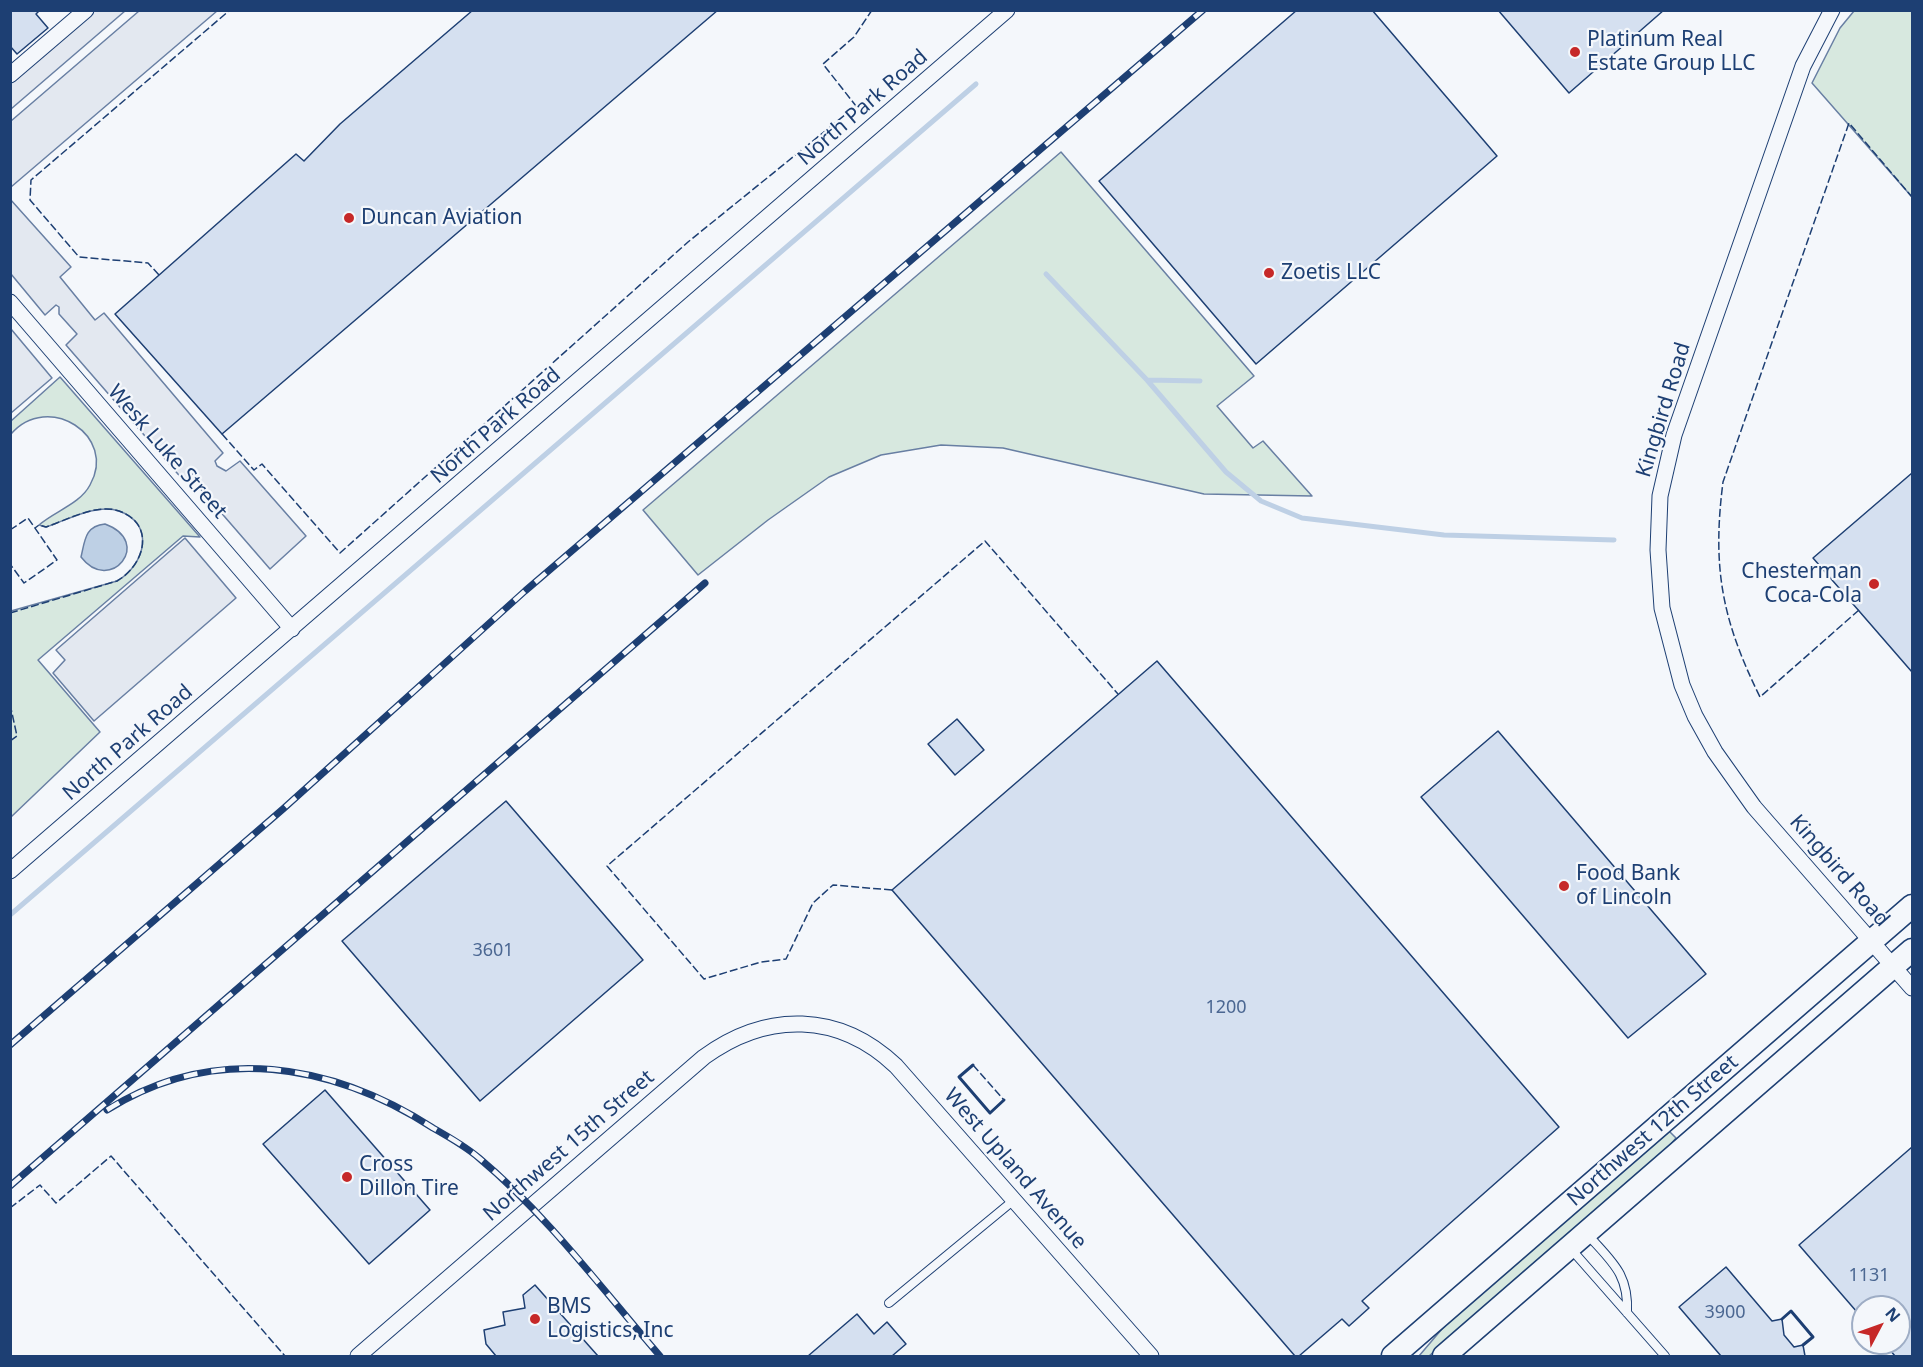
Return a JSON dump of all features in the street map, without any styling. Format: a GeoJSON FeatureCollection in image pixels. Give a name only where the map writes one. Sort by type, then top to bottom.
{"type":"FeatureCollection","features":[{"type":"Feature","properties":{"kind":"main road","name":"Northwest 12th Street"},"geometry":{"type":"LineString","coordinates":[[1393,1356],[1912,906]]}},
{"type":"Feature","properties":{"kind":"main road","name":"Northwest 12th Street"},"geometry":{"type":"LineString","coordinates":[[1444,1356],[1912,950]]}},
{"type":"Feature","properties":{"kind":"street"},"geometry":{"type":"LineString","coordinates":[[10,75],[86,10]]}},
{"type":"Feature","properties":{"kind":"street","name":"North Park Road"},"geometry":{"type":"LineString","coordinates":[[10,871],[1007,10]]}},
{"type":"Feature","properties":{"kind":"street","name":"Kingbird Road"},"geometry":{"type":"LineString","coordinates":[[1832,10],[1803,66],[1674,435],[1660,496],[1658,550],[1662,608],[1682,685],[1715,752],[1754,807],[1912,988]]}},
{"type":"Feature","properties":{"kind":"street","name":"Wesk Luke Street"},"geometry":{"type":"LineString","coordinates":[[10,302],[292,629]]}},
{"type":"Feature","properties":{"kind":"street","name":"Northwest 15th Street"},"geometry":{"type":"LineString","coordinates":[[358,1356],[718,1047],[743,1034],[767,1026],[793,1024],[832,1028]]}},
{"type":"Feature","properties":{"kind":"street","name":"West Upland Avenue"},"geometry":{"type":"LineString","coordinates":[[832,1028],[865,1041],[896,1066],[1151,1356]]}},
{"type":"Feature","properties":{"kind":"lane"},"geometry":{"type":"LineString","coordinates":[[890,1303],[1014,1200]]}},
{"type":"Feature","properties":{"kind":"lane"},"geometry":{"type":"LineString","coordinates":[[1587,1233],[1623,1278],[1628,1295],[1627,1313]]}},
{"type":"Feature","properties":{"kind":"lane"},"geometry":{"type":"LineString","coordinates":[[1570,1248],[1665,1356]]}},
{"type":"Feature","properties":{"kind":"shaded area"},"geometry":{"type":"Polygon","coordinates":[[[87,11],[125,11],[11,109],[10,76],[87,11]]]}},
{"type":"Feature","properties":{"kind":"shaded area"},"geometry":{"type":"Polygon","coordinates":[[[139,11],[217,11],[11,187],[11,121],[139,11]]]}},
{"type":"Feature","properties":{"kind":"shaded area"},"geometry":{"type":"Polygon","coordinates":[[[1854,11],[1912,11],[1912,197],[1812,83],[1840,28],[1854,11]]]}},
{"type":"Feature","properties":{"kind":"shaded area"},"geometry":{"type":"Polygon","coordinates":[[[1061,152],[1254,376],[1217,406],[1253,448],[1263,441],[1312,496],[1204,494],[1003,448],[941,445],[881,455],[829,477],[768,520],[698,575],[643,510],[1061,152]]]}},
{"type":"Feature","properties":{"kind":"shaded area"},"geometry":{"type":"Polygon","coordinates":[[[10,199],[71,267],[60,277],[95,320],[104,313],[223,453],[215,461],[217,466],[226,471],[240,461],[306,536],[270,569],[198,486],[200,481],[198,475],[194,473],[184,481],[66,345],[77,334],[59,314],[59,307],[56,305],[45,315],[11,274],[10,199]]]}},
{"type":"Feature","properties":{"kind":"shaded area"},"geometry":{"type":"Polygon","coordinates":[[[11,329],[52,378],[10,413],[11,329]]]}},
{"type":"Feature","properties":{"kind":"shaded area"},"geometry":{"type":"Polygon","coordinates":[[[60,377],[200,537],[183,536],[38,660],[100,732],[11,817],[11,611],[117,581],[134,565],[140,555],[142,545],[142,535],[138,525],[131,517],[110,509],[82,513],[46,527],[39,525],[86,492],[96,467],[95,450],[87,436],[75,425],[60,418],[43,417],[26,422],[11,434],[11,421],[60,377]]]}},
{"type":"Feature","properties":{"kind":"shaded area"},"geometry":{"type":"Polygon","coordinates":[[[185,538],[236,598],[94,721],[53,673],[65,660],[56,650],[185,538]]]}},
{"type":"Feature","properties":{"kind":"shaded area"},"geometry":{"type":"Polygon","coordinates":[[[1669,1131],[1676,1138],[1661,1156],[1429,1356],[1419,1356],[1447,1323],[1669,1131]]]}},
{"type":"Feature","properties":{"kind":"water"},"geometry":{"type":"Polygon","coordinates":[[[105,524],[119,532],[126,542],[127,552],[122,562],[114,568],[104,570],[92,567],[81,557],[87,535],[93,528],[105,524]]]}},
{"type":"Feature","properties":{"kind":"building"},"geometry":{"type":"Polygon","coordinates":[[[10,10],[40,10],[36,14],[48,28],[17,54],[10,46],[10,10]]]}},
{"type":"Feature","properties":{"kind":"building","name":"Duncan Aviation"},"geometry":{"type":"Polygon","coordinates":[[[473,10],[718,10],[222,434],[115,314],[296,154],[304,161],[340,124],[473,10]]]}},
{"type":"Feature","properties":{"kind":"building","name":"Zoetis LLC"},"geometry":{"type":"Polygon","coordinates":[[[1297,10],[1372,10],[1497,156],[1256,364],[1099,181],[1297,10]]]}},
{"type":"Feature","properties":{"kind":"building","name":"Platinum Real Estate Group LLC"},"geometry":{"type":"Polygon","coordinates":[[[1498,10],[1664,10],[1569,93],[1498,10]]]}},
{"type":"Feature","properties":{"kind":"building","name":"Chesterman Coca-Cola"},"geometry":{"type":"Polygon","coordinates":[[[1912,473],[1912,672],[1813,558],[1912,473]]]}},
{"type":"Feature","properties":{"kind":"building"},"geometry":{"type":"Polygon","coordinates":[[[1157,661],[1559,1127],[1362,1301],[1369,1308],[1349,1326],[1342,1319],[1299,1356],[1295,1356],[892,890],[1157,661]]]}},
{"type":"Feature","properties":{"kind":"building"},"geometry":{"type":"Polygon","coordinates":[[[957,719],[984,750],[955,775],[928,744],[957,719]]]}},
{"type":"Feature","properties":{"kind":"building","name":"Food Bank of Lincoln"},"geometry":{"type":"Polygon","coordinates":[[[1498,731],[1706,974],[1628,1038],[1421,797],[1498,731]]]}},
{"type":"Feature","properties":{"kind":"building"},"geometry":{"type":"Polygon","coordinates":[[[506,801],[643,960],[480,1101],[342,941],[506,801]]]}},
{"type":"Feature","properties":{"kind":"building","name":"Cross Dillon Tire"},"geometry":{"type":"Polygon","coordinates":[[[325,1090],[430,1210],[369,1264],[263,1144],[325,1090]]]}},
{"type":"Feature","properties":{"kind":"building"},"geometry":{"type":"Polygon","coordinates":[[[1912,1147],[1912,1356],[1894,1355],[1911,1355],[1911,1295],[1851,1295],[1851,1305],[1799,1245],[1912,1147]]]}},
{"type":"Feature","properties":{"kind":"building"},"geometry":{"type":"Polygon","coordinates":[[[1726,1267],[1772,1321],[1782,1319],[1784,1335],[1794,1347],[1803,1345],[1805,1356],[1721,1356],[1679,1307],[1726,1267]]]}},
{"type":"Feature","properties":{"kind":"building","name":"BMS Logistics, Inc"},"geometry":{"type":"Polygon","coordinates":[[[535,1285],[598,1356],[496,1356],[486,1344],[484,1330],[505,1325],[503,1312],[525,1308],[523,1295],[535,1285]]]}},
{"type":"Feature","properties":{"kind":"building"},"geometry":{"type":"Polygon","coordinates":[[[857,1314],[874,1334],[887,1322],[906,1344],[892,1356],[808,1356],[857,1314]]]}},
{"type":"Feature","properties":{"kind":"waterway"},"geometry":{"type":"LineString","coordinates":[[10,915],[976,84]]}},
{"type":"Feature","properties":{"kind":"waterway"},"geometry":{"type":"LineString","coordinates":[[1046,274],[1147,380],[1226,472],[1261,501],[1302,518],[1444,535],[1614,540]]}},
{"type":"Feature","properties":{"kind":"waterway"},"geometry":{"type":"LineString","coordinates":[[1148,380],[1200,381]]}},
{"type":"Feature","properties":{"kind":"railway"},"geometry":{"type":"LineString","coordinates":[[10,1045],[283,809],[525,591],[1203,10]]}},
{"type":"Feature","properties":{"kind":"railway"},"geometry":{"type":"LineString","coordinates":[[10,1186],[705,583]]}},
{"type":"Feature","properties":{"kind":"railway"},"geometry":{"type":"LineString","coordinates":[[107,1110],[148,1089],[189,1075],[231,1069],[272,1070],[314,1076],[354,1088],[394,1106],[463,1146],[479,1158],[551,1228],[660,1356]]}},
{"type":"Feature","properties":{"kind":"fence"},"geometry":{"type":"LineString","coordinates":[[159,275],[148,263],[79,257],[30,200],[31,180],[230,10]]}},
{"type":"Feature","properties":{"kind":"fence"},"geometry":{"type":"LineString","coordinates":[[222,434],[254,470],[262,464],[340,553],[688,242],[856,106],[823,64],[854,37],[872,10]]}},
{"type":"Feature","properties":{"kind":"fence"},"geometry":{"type":"LineString","coordinates":[[1859,610],[1760,697],[1737,643],[1723,593],[1719,541],[1723,482],[1849,123],[1912,197]]}},
{"type":"Feature","properties":{"kind":"fence"},"geometry":{"type":"LineString","coordinates":[[10,613],[117,581],[127,574],[140,555],[142,535],[138,525],[131,517],[119,511],[101,509],[46,527],[39,525],[35,528]]}},
{"type":"Feature","properties":{"kind":"fence"},"geometry":{"type":"LineString","coordinates":[[10,530],[28,518],[57,560],[24,583],[10,564]]}},
{"type":"Feature","properties":{"kind":"fence"},"geometry":{"type":"LineString","coordinates":[[892,890],[833,885],[813,903],[786,959],[761,962],[704,979],[607,866],[985,541],[1118,694]]}},
{"type":"Feature","properties":{"kind":"fence"},"geometry":{"type":"LineString","coordinates":[[10,704],[17,736],[10,741]]}},
{"type":"Feature","properties":{"kind":"fence"},"geometry":{"type":"LineString","coordinates":[[973,1065],[1004,1100]]}},
{"type":"Feature","properties":{"kind":"fence"},"geometry":{"type":"LineString","coordinates":[[10,1208],[40,1185],[56,1203],[111,1156],[285,1356]]}},
{"type":"Feature","properties":{"kind":"wall"},"geometry":{"type":"LineString","coordinates":[[973,1065],[959,1077],[990,1113],[1004,1100]]}},
{"type":"Feature","properties":{"kind":"wall"},"geometry":{"type":"LineString","coordinates":[[1782,1319],[1791,1311],[1813,1337],[1803,1345]]}},
{"type":"Feature","properties":{"kind":"place","name":"Platinum Real Estate Group LLC"},"geometry":{"type":"Point","coordinates":[1575,52]}},
{"type":"Feature","properties":{"kind":"place","name":"Duncan Aviation"},"geometry":{"type":"Point","coordinates":[349,218]}},
{"type":"Feature","properties":{"kind":"place","name":"Zoetis LLC"},"geometry":{"type":"Point","coordinates":[1269,273]}},
{"type":"Feature","properties":{"kind":"place","name":"Chesterman Coca-Cola"},"geometry":{"type":"Point","coordinates":[1874,584]}},
{"type":"Feature","properties":{"kind":"place","name":"Food Bank of Lincoln"},"geometry":{"type":"Point","coordinates":[1564,886]}},
{"type":"Feature","properties":{"kind":"place","name":"Cross Dillon Tire"},"geometry":{"type":"Point","coordinates":[347,1177]}},
{"type":"Feature","properties":{"kind":"place","name":"BMS Logistics, Inc"},"geometry":{"type":"Point","coordinates":[535,1319]}}]}
